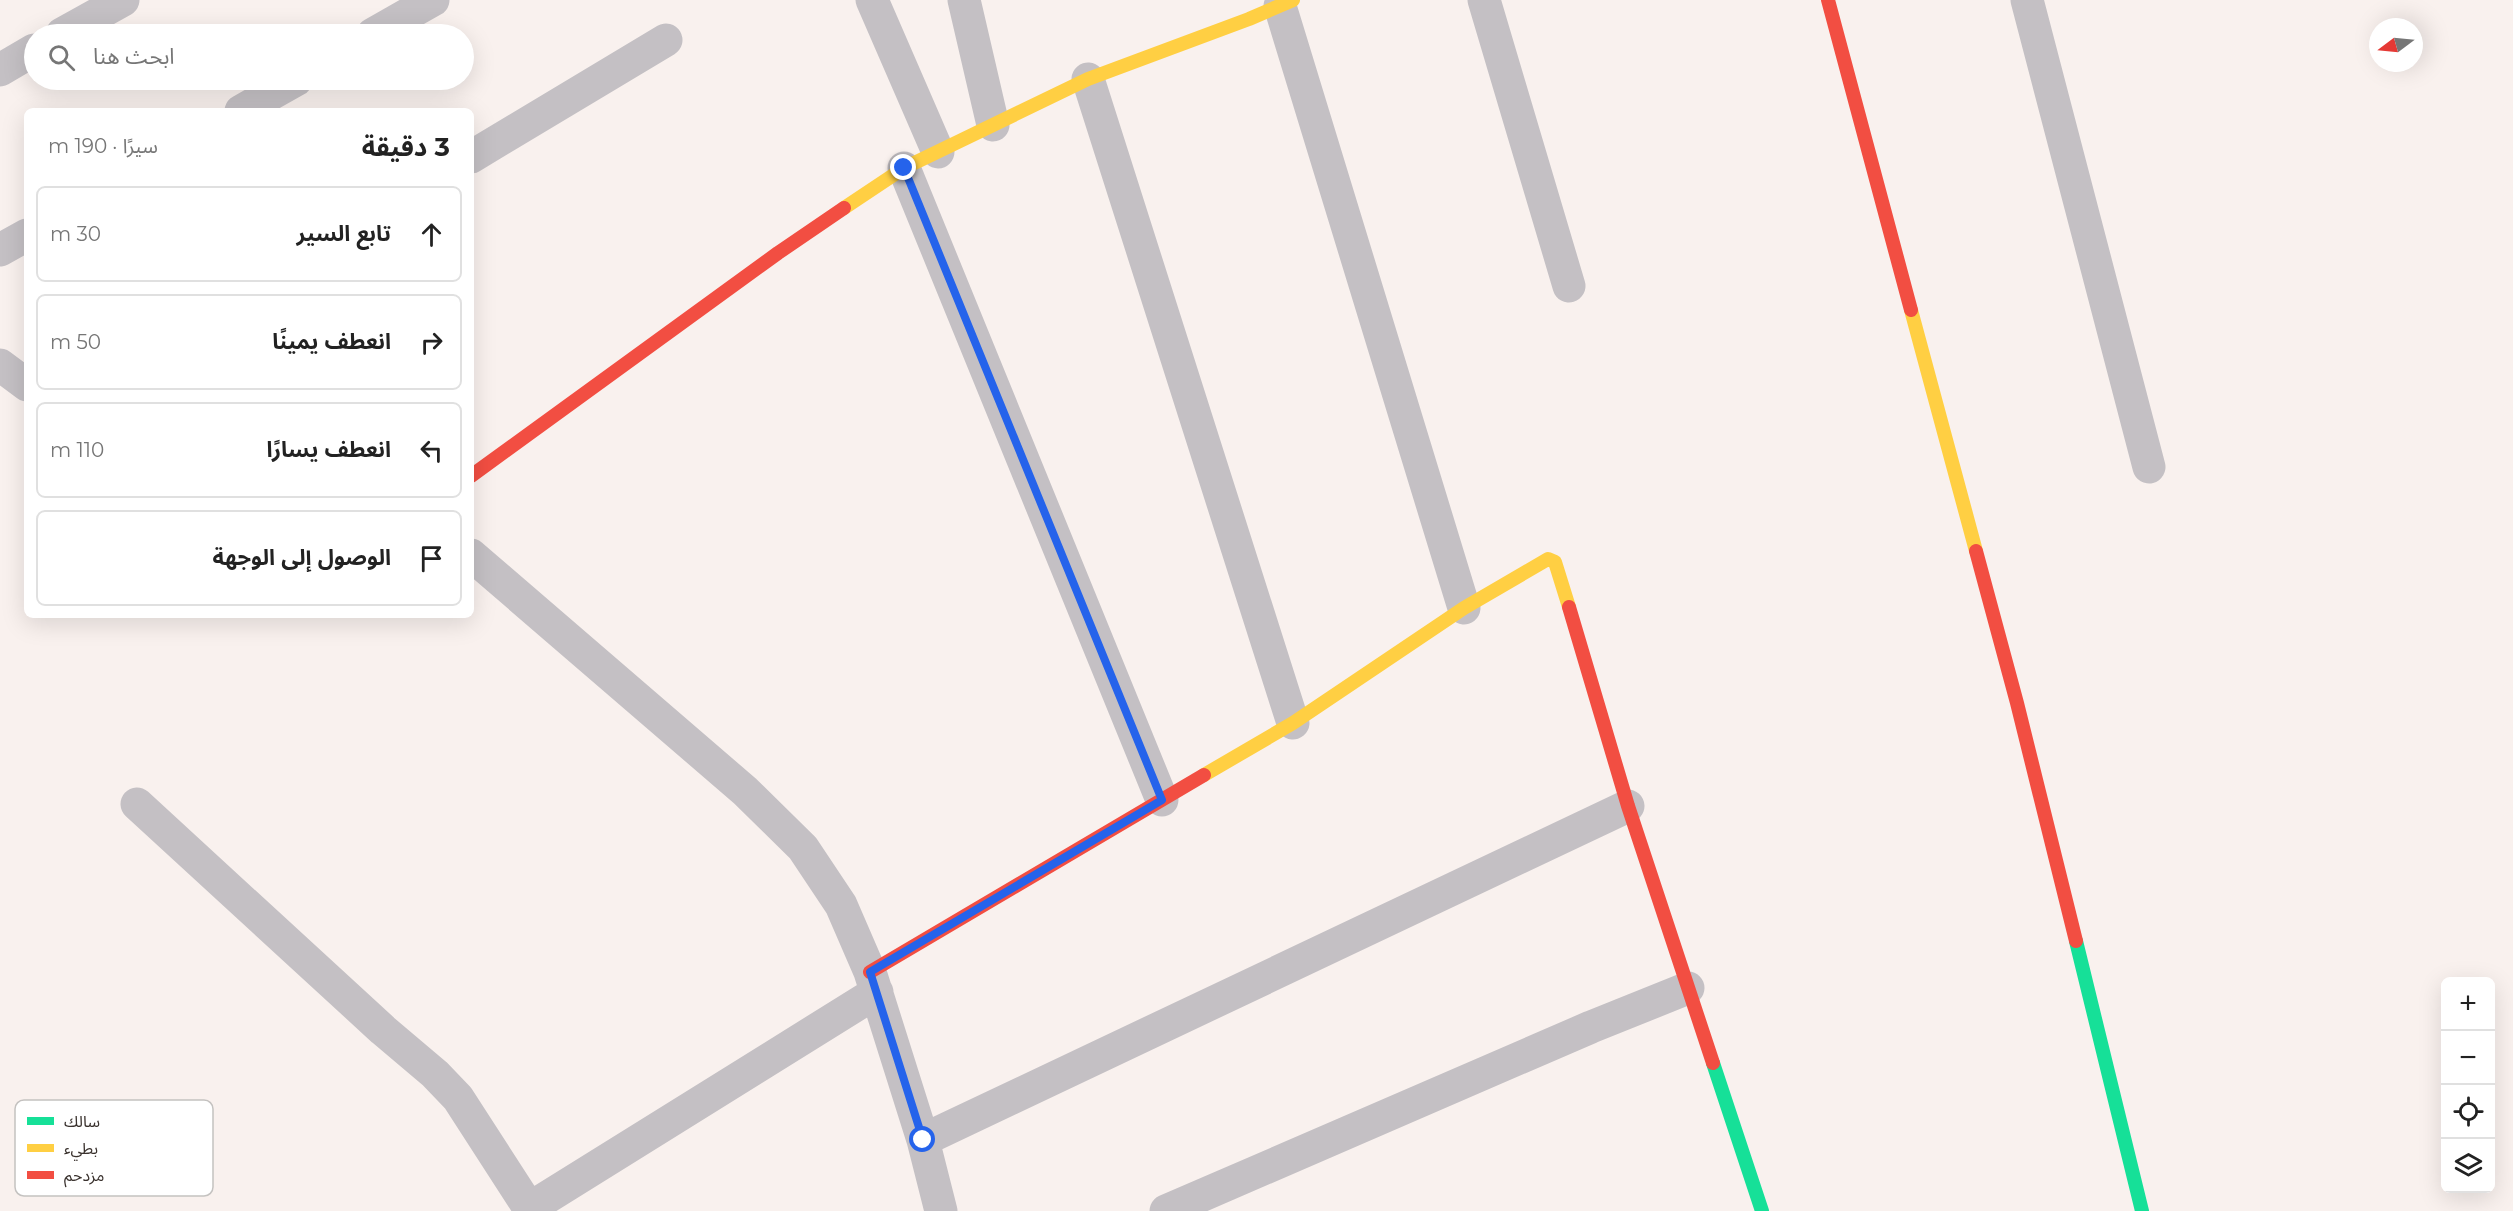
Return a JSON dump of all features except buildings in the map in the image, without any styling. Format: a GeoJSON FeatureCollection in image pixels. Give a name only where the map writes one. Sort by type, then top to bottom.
{"type":"FeatureCollection","features":[{"type":"Feature","properties":{"kind":"street"},"geometry":{"type":"LineString","coordinates":[[80,24],[123,0]]}},
{"type":"Feature","properties":{"kind":"street"},"geometry":{"type":"LineString","coordinates":[[391,24],[433,0]]}},
{"type":"Feature","properties":{"kind":"street"},"geometry":{"type":"LineString","coordinates":[[872,0],[938,152]]}},
{"type":"Feature","properties":{"kind":"street"},"geometry":{"type":"LineString","coordinates":[[964,0],[993,125]]}},
{"type":"Feature","properties":{"kind":"street"},"geometry":{"type":"LineString","coordinates":[[1484,0],[1569,286]]}},
{"type":"Feature","properties":{"kind":"street"},"geometry":{"type":"LineString","coordinates":[[1828,0],[2017,703],[2142,1211]]}},
{"type":"Feature","properties":{"kind":"street"},"geometry":{"type":"LineString","coordinates":[[2027,0],[2149,467]]}},
{"type":"Feature","properties":{"kind":"street"},"geometry":{"type":"LineString","coordinates":[[474,474],[778,253],[904,168],[1088,79],[1287,3],[1464,608]]}},
{"type":"Feature","properties":{"kind":"street"},"geometry":{"type":"LineString","coordinates":[[474,155],[666,40]]}},
{"type":"Feature","properties":{"kind":"street"},"geometry":{"type":"LineString","coordinates":[[0,70],[24,56]]}},
{"type":"Feature","properties":{"kind":"street"},"geometry":{"type":"LineString","coordinates":[[1088,79],[1293,723]]}},
{"type":"Feature","properties":{"kind":"street"},"geometry":{"type":"LineString","coordinates":[[246,108],[278,90]]}},
{"type":"Feature","properties":{"kind":"street"},"geometry":{"type":"LineString","coordinates":[[904,168],[1162,800]]}},
{"type":"Feature","properties":{"kind":"street"},"geometry":{"type":"LineString","coordinates":[[0,250],[24,237]]}},
{"type":"Feature","properties":{"kind":"street"},"geometry":{"type":"LineString","coordinates":[[0,365],[24,383]]}},
{"type":"Feature","properties":{"kind":"street"},"geometry":{"type":"LineString","coordinates":[[474,558],[745,791],[803,849],[841,905],[873,982],[923,1140],[941,1211]]}},
{"type":"Feature","properties":{"kind":"street"},"geometry":{"type":"LineString","coordinates":[[137,804],[383,1030],[435,1074],[458,1098],[530,1210],[873,982],[1162,800],[1293,723],[1464,608],[1548,559],[1555,562],[1628,806],[1762,1211]]}},
{"type":"Feature","properties":{"kind":"street"},"geometry":{"type":"LineString","coordinates":[[923,1140],[1628,806]]}},
{"type":"Feature","properties":{"kind":"street"},"geometry":{"type":"LineString","coordinates":[[1166,1211],[1199,1204],[1590,1026],[1688,988]]}},
{"type":"Feature","properties":{"kind":"traffic: fast"},"geometry":{"type":"LineString","coordinates":[[2076,941],[2142,1211]]}},
{"type":"Feature","properties":{"kind":"traffic: fast"},"geometry":{"type":"LineString","coordinates":[[1713,1063],[1762,1211]]}},
{"type":"Feature","properties":{"kind":"traffic: slow"},"geometry":{"type":"LineString","coordinates":[[844,208],[904,168],[1088,79],[1249,19],[1293,0]]}},
{"type":"Feature","properties":{"kind":"traffic: slow"},"geometry":{"type":"LineString","coordinates":[[1911,310],[1976,551]]}},
{"type":"Feature","properties":{"kind":"traffic: slow"},"geometry":{"type":"LineString","coordinates":[[1204,775],[1293,723],[1464,608],[1548,559],[1555,562],[1569,607]]}},
{"type":"Feature","properties":{"kind":"traffic: jam"},"geometry":{"type":"LineString","coordinates":[[1828,0],[1911,310]]}},
{"type":"Feature","properties":{"kind":"traffic: jam"},"geometry":{"type":"LineString","coordinates":[[474,474],[778,253],[844,208]]}},
{"type":"Feature","properties":{"kind":"traffic: jam"},"geometry":{"type":"LineString","coordinates":[[1976,551],[2017,703],[2076,941]]}},
{"type":"Feature","properties":{"kind":"traffic: jam"},"geometry":{"type":"LineString","coordinates":[[1569,607],[1628,806],[1713,1063]]}},
{"type":"Feature","properties":{"kind":"traffic: jam"},"geometry":{"type":"LineString","coordinates":[[870,972],[1204,775]]}},
{"type":"Feature","properties":{"kind":"route"},"geometry":{"type":"LineString","coordinates":[[904,168],[1162,800],[870,972],[923,1140]]}}]}
